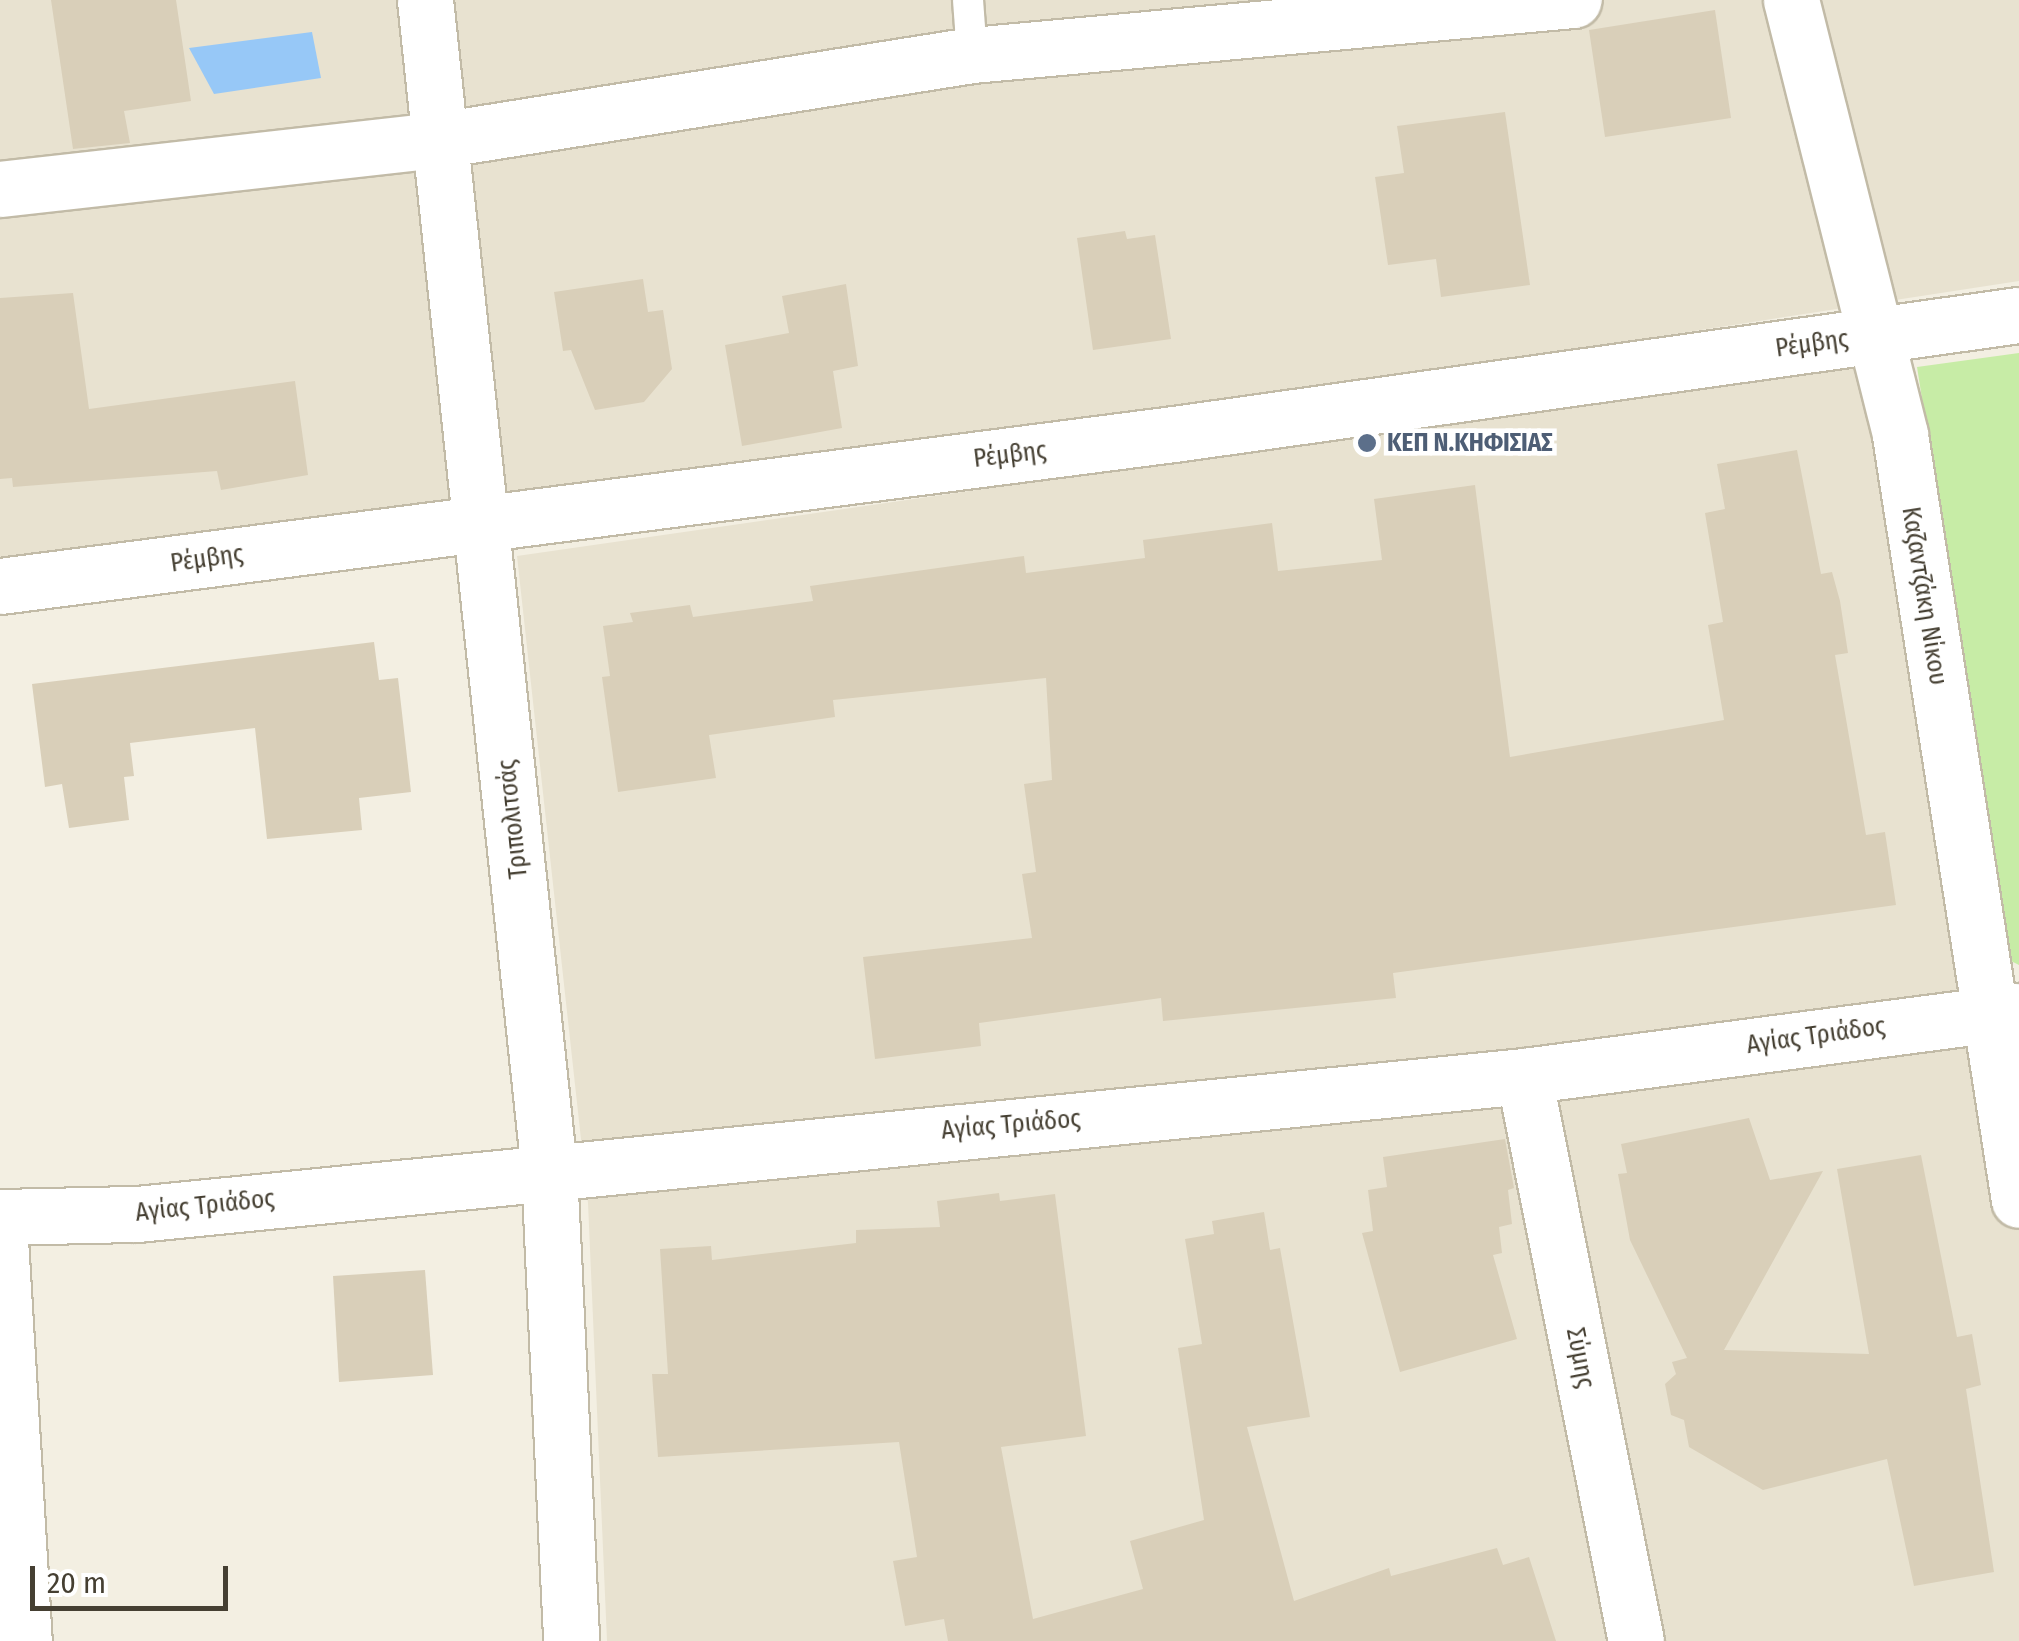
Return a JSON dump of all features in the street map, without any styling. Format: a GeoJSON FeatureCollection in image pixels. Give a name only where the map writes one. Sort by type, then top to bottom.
{"type":"FeatureCollection","features":[{"type":"Feature","properties":{"kind":"street","name":"Τριπολιτσάς"},"geometry":{"type":"LineString","coordinates":[[424,0],[549,1170],[570,1641]]}},
{"type":"Feature","properties":{"kind":"street"},"geometry":{"type":"LineString","coordinates":[[0,189],[439,140],[972,55],[1574,0]]}},
{"type":"Feature","properties":{"kind":"street","name":"Καζαντζάκη Νίκου"},"geometry":{"type":"LineString","coordinates":[[1791,0],[1900,435],[2003,1012],[2019,1200]]}},
{"type":"Feature","properties":{"kind":"street","name":"Ρέμβης"},"geometry":{"type":"LineString","coordinates":[[0,586],[2019,315]]}},
{"type":"Feature","properties":{"kind":"street","name":"Αγίας Τριάδος"},"geometry":{"type":"LineString","coordinates":[[0,1217],[137,1214],[1524,1076],[2003,1012]]}},
{"type":"Feature","properties":{"kind":"street","name":"Σύμης"},"geometry":{"type":"LineString","coordinates":[[1524,1076],[1636,1641]]}},
{"type":"Feature","properties":{"kind":"street"},"geometry":{"type":"LineString","coordinates":[[0,1240],[24,1641]]}},
{"type":"Feature","properties":{"kind":"lane"},"geometry":{"type":"LineString","coordinates":[[968,0],[972,55]]}},
{"type":"Feature","properties":{"kind":"shaded area"},"geometry":{"type":"Polygon","coordinates":[[[0,0],[2019,0],[2019,281],[1187,409],[0,564],[0,0]]]}},
{"type":"Feature","properties":{"kind":"shaded area"},"geometry":{"type":"Polygon","coordinates":[[[1861,363],[2019,1036],[2019,1641],[607,1641],[588,1203],[517,556],[1861,363]]]}},
{"type":"Feature","properties":{"kind":"green space"},"geometry":{"type":"Polygon","coordinates":[[[2019,353],[2019,965],[2011,961],[1917,367],[2019,353]]]}},
{"type":"Feature","properties":{"kind":"water"},"geometry":{"type":"Polygon","coordinates":[[[312,32],[321,78],[214,94],[189,48],[312,32]]]}},
{"type":"Feature","properties":{"kind":"building"},"geometry":{"type":"Polygon","coordinates":[[[51,0],[176,0],[191,101],[124,111],[130,143],[73,149],[51,0]]]}},
{"type":"Feature","properties":{"kind":"building"},"geometry":{"type":"Polygon","coordinates":[[[1715,10],[1731,118],[1605,137],[1589,30],[1715,10]]]}},
{"type":"Feature","properties":{"kind":"building"},"geometry":{"type":"Polygon","coordinates":[[[1505,112],[1530,285],[1441,297],[1436,259],[1388,265],[1375,177],[1404,173],[1397,126],[1505,112]]]}},
{"type":"Feature","properties":{"kind":"building"},"geometry":{"type":"Polygon","coordinates":[[[1125,231],[1127,239],[1155,235],[1171,339],[1093,350],[1077,238],[1125,231]]]}},
{"type":"Feature","properties":{"kind":"building"},"geometry":{"type":"Polygon","coordinates":[[[643,279],[648,312],[663,310],[672,369],[644,402],[595,410],[571,350],[563,351],[554,292],[643,279]]]}},
{"type":"Feature","properties":{"kind":"building"},"geometry":{"type":"Polygon","coordinates":[[[846,284],[858,366],[833,371],[842,428],[742,446],[725,345],[789,333],[782,296],[846,284]]]}},
{"type":"Feature","properties":{"kind":"building"},"geometry":{"type":"Polygon","coordinates":[[[73,293],[89,409],[295,381],[308,475],[221,490],[217,471],[13,487],[12,478],[0,479],[0,298],[73,293]]]}},
{"type":"Feature","properties":{"kind":"building"},"geometry":{"type":"Polygon","coordinates":[[[1797,450],[1821,574],[1832,572],[1840,601],[1848,653],[1835,655],[1866,835],[1885,832],[1896,905],[1393,973],[1396,998],[1163,1021],[1161,998],[979,1023],[981,1046],[875,1059],[863,957],[1032,938],[1022,874],[1036,872],[1024,784],[1052,780],[1046,678],[833,700],[835,717],[709,735],[716,778],[618,792],[602,677],[610,676],[603,626],[633,622],[630,613],[690,605],[693,617],[813,601],[810,586],[1024,556],[1026,573],[1145,558],[1143,540],[1272,523],[1278,571],[1382,560],[1374,499],[1475,485],[1510,757],[1724,720],[1708,625],[1723,622],[1705,513],[1725,509],[1717,464],[1797,450]]]}},
{"type":"Feature","properties":{"kind":"building"},"geometry":{"type":"Polygon","coordinates":[[[374,642],[379,680],[398,678],[411,792],[359,798],[362,830],[267,839],[255,728],[130,743],[134,776],[124,777],[129,820],[69,828],[62,784],[45,787],[32,684],[374,642]]]}},
{"type":"Feature","properties":{"kind":"building"},"geometry":{"type":"Polygon","coordinates":[[[1749,1118],[1770,1180],[1823,1171],[1724,1350],[1869,1354],[1837,1169],[1921,1155],[1957,1337],[1972,1334],[1981,1385],[1966,1389],[1994,1572],[1914,1586],[1887,1459],[1763,1490],[1689,1447],[1684,1420],[1671,1415],[1665,1384],[1676,1374],[1672,1362],[1687,1358],[1630,1240],[1618,1174],[1627,1173],[1621,1144],[1749,1118]]]}},
{"type":"Feature","properties":{"kind":"building"},"geometry":{"type":"Polygon","coordinates":[[[1505,1139],[1514,1188],[1508,1190],[1512,1224],[1499,1227],[1502,1253],[1493,1255],[1517,1339],[1400,1372],[1362,1233],[1373,1231],[1368,1190],[1387,1187],[1383,1157],[1505,1139]]]}},
{"type":"Feature","properties":{"kind":"building"},"geometry":{"type":"Polygon","coordinates":[[[999,1193],[1000,1201],[1055,1194],[1086,1436],[1001,1447],[1033,1619],[1143,1589],[1130,1541],[1204,1520],[1178,1348],[1202,1344],[1185,1239],[1214,1234],[1212,1221],[1264,1212],[1270,1250],[1280,1248],[1310,1417],[1247,1427],[1294,1601],[1389,1568],[1391,1576],[1497,1548],[1503,1565],[1529,1557],[1556,1641],[948,1641],[944,1619],[905,1626],[893,1561],[917,1557],[899,1442],[658,1457],[652,1374],[668,1374],[660,1249],[711,1246],[712,1260],[856,1243],[856,1230],[940,1227],[937,1201],[999,1193]]]}},
{"type":"Feature","properties":{"kind":"building"},"geometry":{"type":"Polygon","coordinates":[[[425,1270],[433,1375],[339,1382],[333,1276],[425,1270]]]}},
{"type":"Feature","properties":{"kind":"place","name":"ΚΕΠ Ν.ΚΗΦΙΣΙΑΣ"},"geometry":{"type":"Point","coordinates":[1367,443]}}]}
